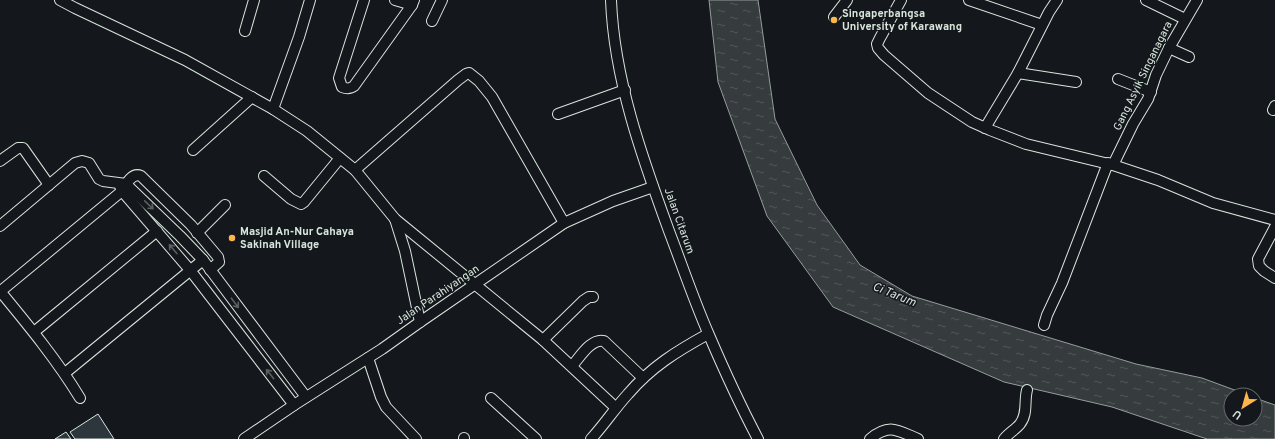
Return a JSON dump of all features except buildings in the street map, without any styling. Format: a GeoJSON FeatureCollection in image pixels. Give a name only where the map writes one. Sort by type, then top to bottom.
{"type":"FeatureCollection","features":[{"type":"Feature","properties":{"kind":"street"},"geometry":{"type":"LineString","coordinates":[[60,0],[185,60],[273,109],[307,131],[355,170],[395,219],[544,340],[616,408]]}},
{"type":"Feature","properties":{"kind":"street"},"geometry":{"type":"LineString","coordinates":[[245,31],[254,0]]}},
{"type":"Feature","properties":{"kind":"street"},"geometry":{"type":"LineString","coordinates":[[273,109],[310,0]]}},
{"type":"Feature","properties":{"kind":"street"},"geometry":{"type":"LineString","coordinates":[[364,0],[339,78],[340,84],[346,88],[354,86],[413,3],[395,0]]}},
{"type":"Feature","properties":{"kind":"street"},"geometry":{"type":"LineString","coordinates":[[432,21],[442,0]]}},
{"type":"Feature","properties":{"kind":"street","name":"Jalan Citarum"},"geometry":{"type":"LineString","coordinates":[[611,0],[615,46],[625,90],[654,187],[708,334],[758,439]]}},
{"type":"Feature","properties":{"kind":"street"},"geometry":{"type":"LineString","coordinates":[[834,17],[847,0]]}},
{"type":"Feature","properties":{"kind":"street"},"geometry":{"type":"LineString","coordinates":[[901,0],[877,44],[878,48],[928,93],[972,122],[1010,139],[1111,164],[1158,180],[1213,203],[1275,220]]}},
{"type":"Feature","properties":{"kind":"street"},"geometry":{"type":"LineString","coordinates":[[969,0],[1042,25]]}},
{"type":"Feature","properties":{"kind":"street"},"geometry":{"type":"LineString","coordinates":[[985,128],[1018,73],[1042,25],[1057,0]]}},
{"type":"Feature","properties":{"kind":"street"},"geometry":{"type":"LineString","coordinates":[[1146,0],[1186,19]]}},
{"type":"Feature","properties":{"kind":"street","name":"Gang Asyik Singanagara"},"geometry":{"type":"LineString","coordinates":[[1044,325],[1111,164],[1148,99],[1156,75],[1169,48],[1197,0]]}},
{"type":"Feature","properties":{"kind":"street"},"geometry":{"type":"LineString","coordinates":[[1169,48],[1189,57]]}},
{"type":"Feature","properties":{"kind":"street"},"geometry":{"type":"LineString","coordinates":[[355,170],[458,80],[469,73],[479,80],[492,98],[564,223]]}},
{"type":"Feature","properties":{"kind":"street"},"geometry":{"type":"LineString","coordinates":[[1018,73],[1076,82]]}},
{"type":"Feature","properties":{"kind":"street"},"geometry":{"type":"LineString","coordinates":[[1118,78],[1151,92]]}},
{"type":"Feature","properties":{"kind":"street"},"geometry":{"type":"LineString","coordinates":[[558,114],[625,90]]}},
{"type":"Feature","properties":{"kind":"street"},"geometry":{"type":"LineString","coordinates":[[193,150],[252,97]]}},
{"type":"Feature","properties":{"kind":"street"},"geometry":{"type":"LineString","coordinates":[[0,162],[18,148],[23,148],[49,185]]}},
{"type":"Feature","properties":{"kind":"street"},"geometry":{"type":"LineString","coordinates":[[264,176],[291,199],[301,204],[340,158]]}},
{"type":"Feature","properties":{"kind":"street"},"geometry":{"type":"LineString","coordinates":[[0,226],[75,163],[82,160],[89,163],[99,179],[107,183],[122,186],[180,236],[203,260],[306,397]]}},
{"type":"Feature","properties":{"kind":"street"},"geometry":{"type":"LineString","coordinates":[[80,398],[65,373],[0,291],[134,175],[141,176],[194,229],[219,258],[219,262],[210,270]]}},
{"type":"Feature","properties":{"kind":"street"},"geometry":{"type":"LineString","coordinates":[[122,186],[190,270],[294,405]]}},
{"type":"Feature","properties":{"kind":"street","name":"Jalan Parahiyangan"},"geometry":{"type":"LineString","coordinates":[[244,439],[306,397],[368,358],[564,223],[613,202],[654,187]]}},
{"type":"Feature","properties":{"kind":"street"},"geometry":{"type":"LineString","coordinates":[[180,236],[194,229],[225,205]]}},
{"type":"Feature","properties":{"kind":"street"},"geometry":{"type":"LineString","coordinates":[[395,219],[405,251],[420,322]]}},
{"type":"Feature","properties":{"kind":"street"},"geometry":{"type":"LineString","coordinates":[[1275,226],[1258,259],[1258,266],[1275,278]]}},
{"type":"Feature","properties":{"kind":"street"},"geometry":{"type":"LineString","coordinates":[[34,332],[157,231]]}},
{"type":"Feature","properties":{"kind":"street"},"geometry":{"type":"LineString","coordinates":[[65,373],[203,260]]}},
{"type":"Feature","properties":{"kind":"street"},"geometry":{"type":"LineString","coordinates":[[544,340],[583,301],[593,297]]}},
{"type":"Feature","properties":{"kind":"street"},"geometry":{"type":"LineString","coordinates":[[591,439],[627,395],[654,367],[677,351],[708,334]]}},
{"type":"Feature","properties":{"kind":"street"},"geometry":{"type":"LineString","coordinates":[[572,366],[594,342],[599,340],[604,341],[643,378]]}},
{"type":"Feature","properties":{"kind":"street"},"geometry":{"type":"LineString","coordinates":[[368,358],[381,397],[386,407],[416,439]]}},
{"type":"Feature","properties":{"kind":"street"},"geometry":{"type":"LineString","coordinates":[[1004,439],[1020,424],[1024,416],[1027,390]]}},
{"type":"Feature","properties":{"kind":"street"},"geometry":{"type":"LineString","coordinates":[[491,398],[536,439]]}},
{"type":"Feature","properties":{"kind":"street"},"geometry":{"type":"LineString","coordinates":[[870,439],[882,430],[887,429],[895,430],[918,439]]}},
{"type":"Feature","properties":{"kind":"water","name":"Ci Tarum"},"geometry":{"type":"Polygon","coordinates":[[[709,0],[758,0],[775,119],[817,205],[860,265],[912,296],[1136,364],[1202,378],[1226,387],[1223,387],[1223,427],[1263,427],[1263,401],[1275,405],[1275,439],[1207,439],[1112,407],[1004,382],[833,307],[767,216],[718,82],[709,0]]]}},
{"type":"Feature","properties":{"kind":"place","name":"Singaperbangsa University of Karawang"},"geometry":{"type":"Point","coordinates":[834,20]}},
{"type":"Feature","properties":{"kind":"place","name":"Masjid An-Nur Cahaya Sakinah Village"},"geometry":{"type":"Point","coordinates":[232,238]}}]}
